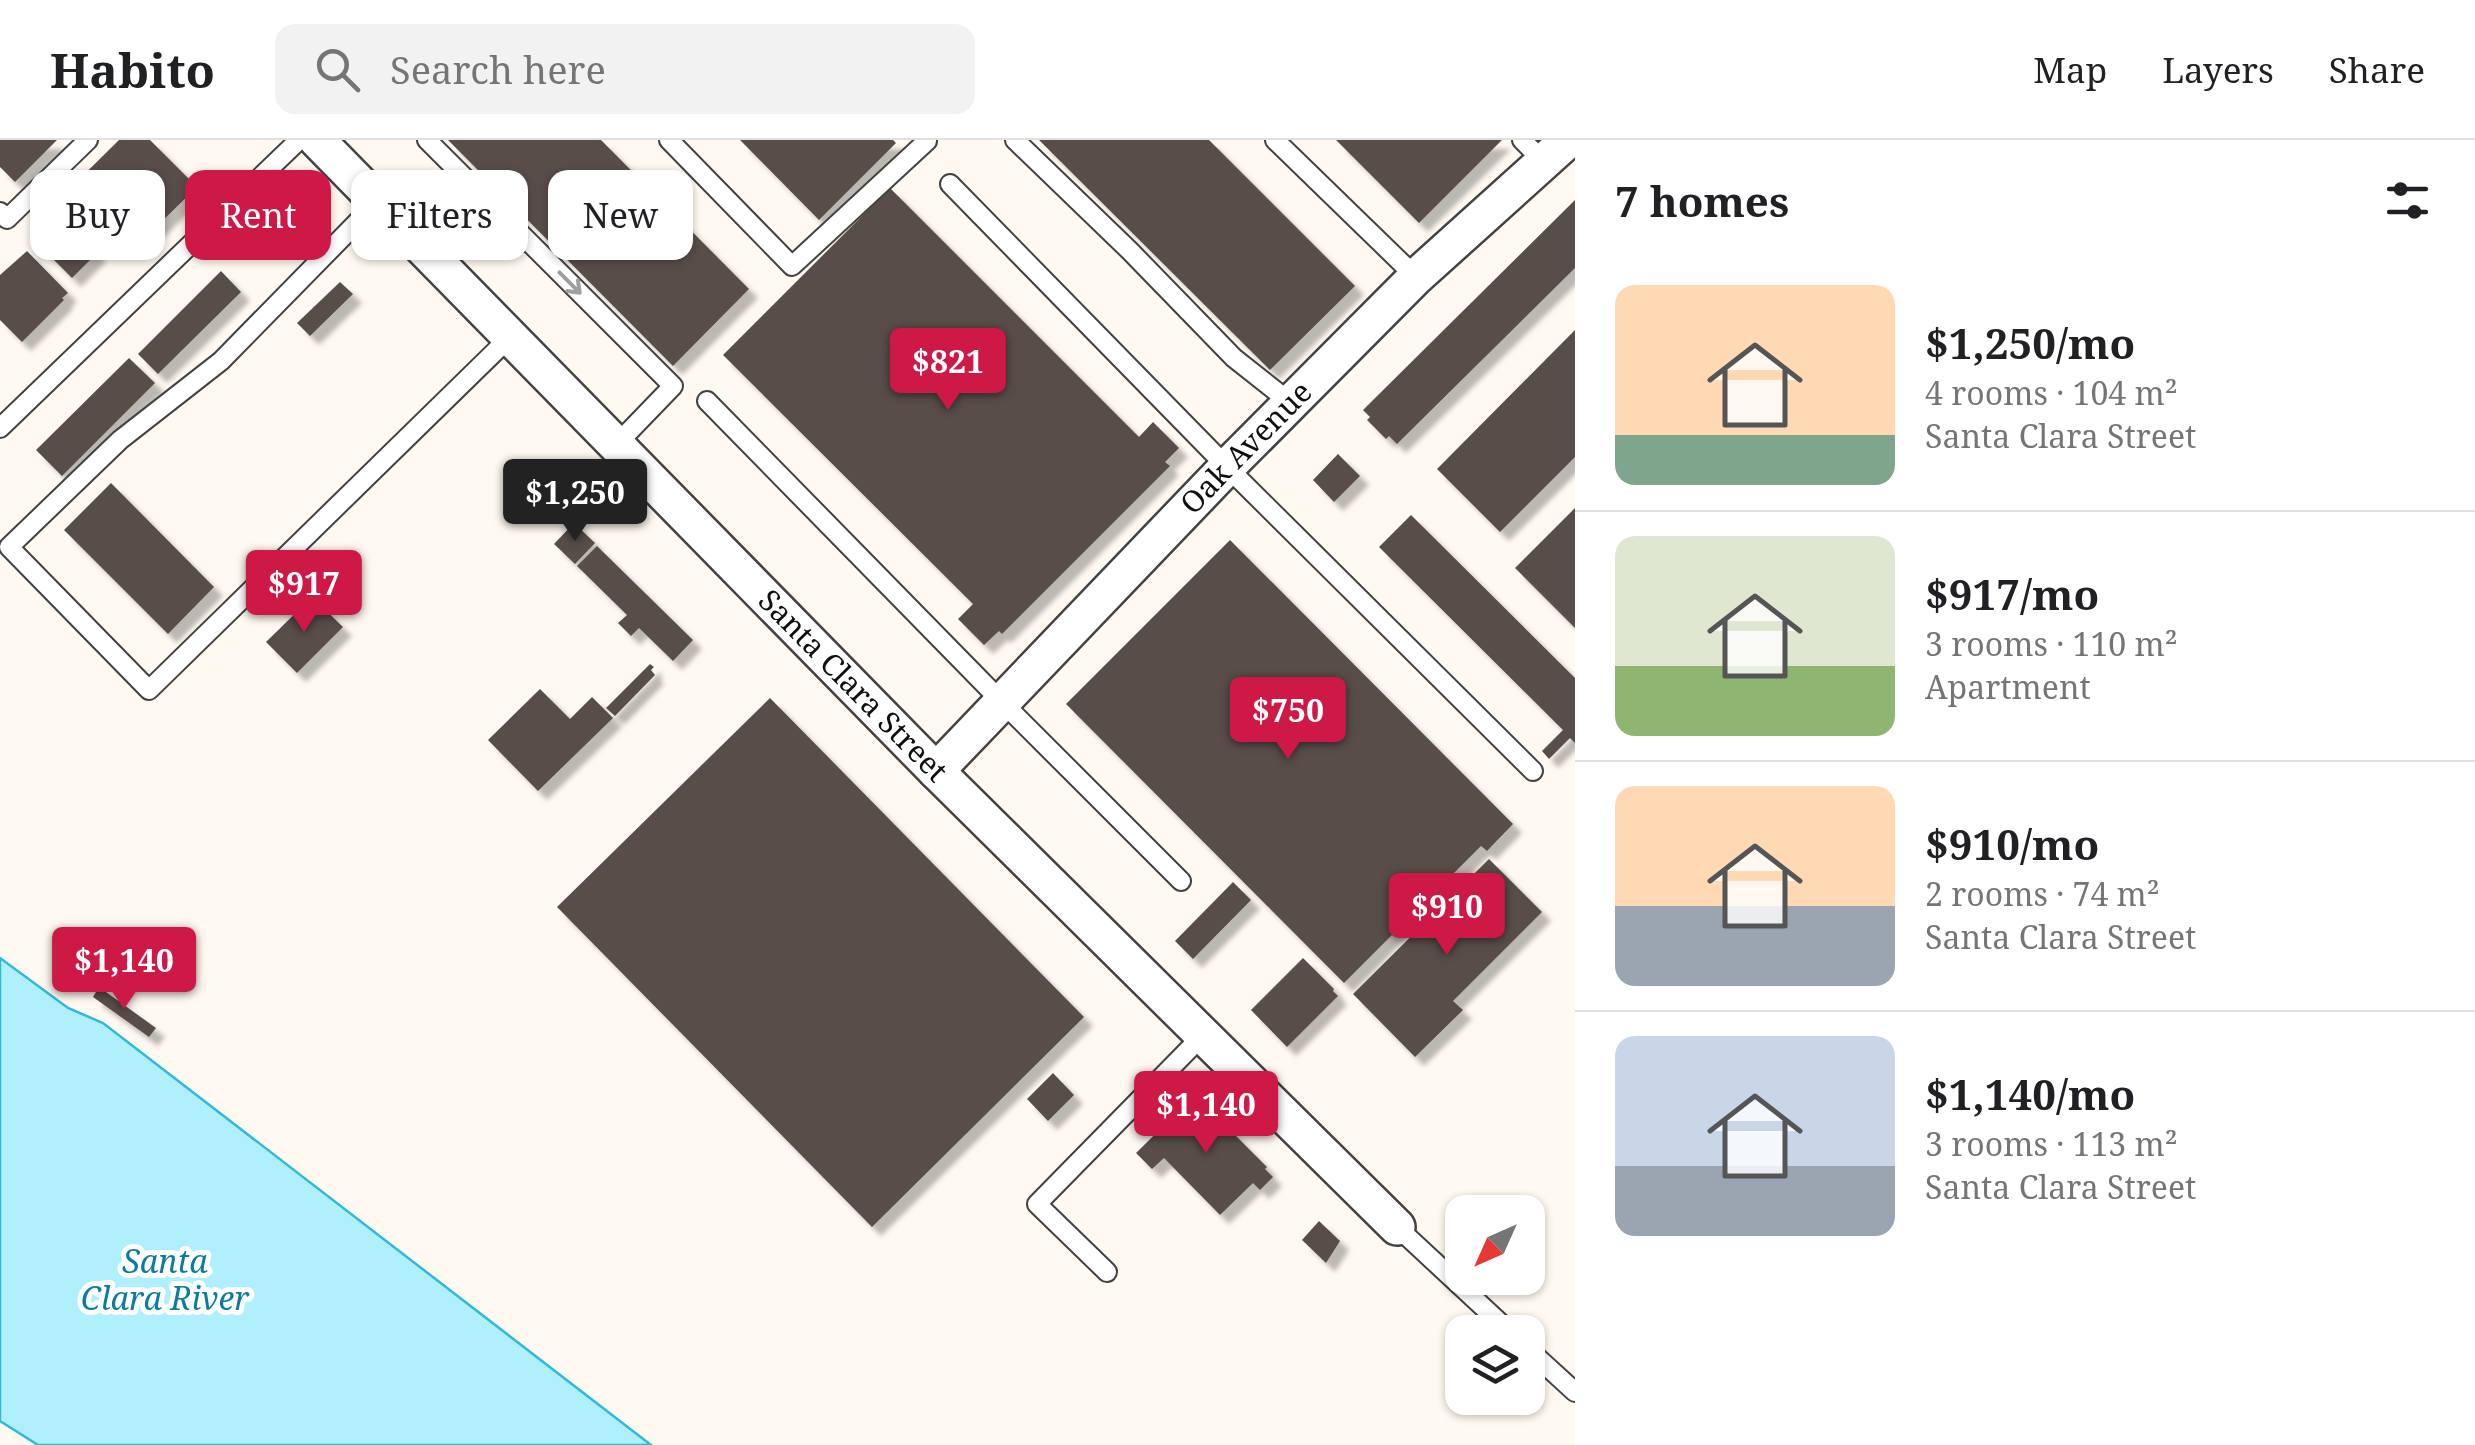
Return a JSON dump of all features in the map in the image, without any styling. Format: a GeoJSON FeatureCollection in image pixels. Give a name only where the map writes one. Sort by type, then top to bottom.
{"type":"FeatureCollection","features":[{"type":"Feature","properties":{"kind":"street","name":"Santa Clara Street"},"geometry":{"type":"LineString","coordinates":[[316,140],[351,176]]}},
{"type":"Feature","properties":{"kind":"street","name":"Oak Avenue"},"geometry":{"type":"LineString","coordinates":[[936,771],[1227,467],[1545,147]]}},
{"type":"Feature","properties":{"kind":"street","name":"Santa Clara Street"},"geometry":{"type":"LineString","coordinates":[[434,260],[936,771],[1397,1227]]}},
{"type":"Feature","properties":{"kind":"lane"},"geometry":{"type":"LineString","coordinates":[[0,212],[7,219],[88,140]]}},
{"type":"Feature","properties":{"kind":"lane"},"geometry":{"type":"LineString","coordinates":[[0,428],[300,140]]}},
{"type":"Feature","properties":{"kind":"lane"},"geometry":{"type":"LineString","coordinates":[[427,140],[673,386],[616,445]]}},
{"type":"Feature","properties":{"kind":"lane"},"geometry":{"type":"LineString","coordinates":[[669,140],[792,266],[926,141]]}},
{"type":"Feature","properties":{"kind":"lane"},"geometry":{"type":"LineString","coordinates":[[1014,140],[1234,358],[1291,404]]}},
{"type":"Feature","properties":{"kind":"lane"},"geometry":{"type":"LineString","coordinates":[[1274,140],[1416,278]]}},
{"type":"Feature","properties":{"kind":"lane"},"geometry":{"type":"LineString","coordinates":[[950,184],[1533,771]]}},
{"type":"Feature","properties":{"kind":"lane"},"geometry":{"type":"LineString","coordinates":[[351,228],[221,361],[120,440],[10,547],[148,690],[510,337]]}},
{"type":"Feature","properties":{"kind":"lane"},"geometry":{"type":"LineString","coordinates":[[706,401],[1182,881]]}},
{"type":"Feature","properties":{"kind":"lane"},"geometry":{"type":"LineString","coordinates":[[1106,1272],[1037,1204],[1203,1035]]}},
{"type":"Feature","properties":{"kind":"lane"},"geometry":{"type":"LineString","coordinates":[[1397,1227],[1492,1315]]}},
{"type":"Feature","properties":{"kind":"lane"},"geometry":{"type":"LineString","coordinates":[[1545,1365],[1575,1392]]}},
{"type":"Feature","properties":{"kind":"water","name":"Santa Clara River"},"geometry":{"type":"Polygon","coordinates":[[[0,958],[68,1008],[103,1023],[651,1445],[38,1445],[0,1421],[0,958]]]}},
{"type":"Feature","properties":{"kind":"building"},"geometry":{"type":"Polygon","coordinates":[[[0,140],[57,140],[15,182],[0,167],[0,140]]]}},
{"type":"Feature","properties":{"kind":"building"},"geometry":{"type":"Polygon","coordinates":[[[119,140],[150,140],[185,175],[185,199],[165,218],[165,170],[89,170],[119,140]]]}},
{"type":"Feature","properties":{"kind":"building"},"geometry":{"type":"Polygon","coordinates":[[[448,140],[601,140],[631,170],[548,170],[548,240],[528,220],[528,170],[478,170],[448,140]]]}},
{"type":"Feature","properties":{"kind":"building"},"geometry":{"type":"Polygon","coordinates":[[[740,140],[893,140],[896,143],[819,220],[740,140]]]}},
{"type":"Feature","properties":{"kind":"building"},"geometry":{"type":"Polygon","coordinates":[[[1039,140],[1209,140],[1355,286],[1270,370],[1039,140]]]}},
{"type":"Feature","properties":{"kind":"building"},"geometry":{"type":"Polygon","coordinates":[[[1336,140],[1502,140],[1419,223],[1336,140]]]}},
{"type":"Feature","properties":{"kind":"building"},"geometry":{"type":"Polygon","coordinates":[[[890,188],[1139,437],[1153,422],[1179,448],[1165,462],[1170,466],[1002,634],[999,631],[984,645],[958,619],[973,604],[723,355],[890,188]]]}},
{"type":"Feature","properties":{"kind":"building"},"geometry":{"type":"Polygon","coordinates":[[[1575,200],[1575,268],[1397,444],[1389,436],[1386,439],[1367,420],[1370,417],[1363,410],[1575,200]]]}},
{"type":"Feature","properties":{"kind":"building"},"geometry":{"type":"Polygon","coordinates":[[[693,233],[749,289],[673,366],[567,260],[693,260],[693,233]]]}},
{"type":"Feature","properties":{"kind":"building"},"geometry":{"type":"Polygon","coordinates":[[[27,251],[30,260],[36,260],[68,293],[22,342],[0,320],[0,275],[27,251]]]}},
{"type":"Feature","properties":{"kind":"building"},"geometry":{"type":"Polygon","coordinates":[[[54,260],[90,260],[72,278],[54,260]]]}},
{"type":"Feature","properties":{"kind":"building"},"geometry":{"type":"Polygon","coordinates":[[[221,271],[241,292],[158,374],[138,354],[221,271]]]}},
{"type":"Feature","properties":{"kind":"building"},"geometry":{"type":"Polygon","coordinates":[[[340,282],[353,294],[310,336],[297,323],[340,282]]]}},
{"type":"Feature","properties":{"kind":"building"},"geometry":{"type":"Polygon","coordinates":[[[1575,330],[1575,457],[1500,532],[1437,469],[1575,330]]]}},
{"type":"Feature","properties":{"kind":"building"},"geometry":{"type":"Polygon","coordinates":[[[129,358],[155,383],[62,476],[36,450],[129,358]]]}},
{"type":"Feature","properties":{"kind":"building"},"geometry":{"type":"Polygon","coordinates":[[[1338,454],[1360,476],[1334,502],[1313,480],[1338,454]]]}},
{"type":"Feature","properties":{"kind":"building"},"geometry":{"type":"Polygon","coordinates":[[[111,483],[214,587],[168,634],[64,530],[111,483]]]}},
{"type":"Feature","properties":{"kind":"building"},"geometry":{"type":"Polygon","coordinates":[[[1575,508],[1575,628],[1515,568],[1575,508]]]}},
{"type":"Feature","properties":{"kind":"building"},"geometry":{"type":"Polygon","coordinates":[[[1411,515],[1575,678],[1575,743],[1570,738],[1549,759],[1542,751],[1563,730],[1379,547],[1411,515]]]}},
{"type":"Feature","properties":{"kind":"building"},"geometry":{"type":"Polygon","coordinates":[[[574,523],[595,543],[575,564],[554,544],[574,523]]]}},
{"type":"Feature","properties":{"kind":"building"},"geometry":{"type":"Polygon","coordinates":[[[1230,540],[1513,824],[1487,851],[1481,846],[1344,983],[1066,704],[1230,540]]]}},
{"type":"Feature","properties":{"kind":"building"},"geometry":{"type":"Polygon","coordinates":[[[597,546],[693,640],[673,661],[639,628],[631,636],[618,623],[627,615],[577,566],[597,546]]]}},
{"type":"Feature","properties":{"kind":"building"},"geometry":{"type":"Polygon","coordinates":[[[312,597],[343,627],[297,673],[266,642],[312,597]]]}},
{"type":"Feature","properties":{"kind":"building"},"geometry":{"type":"Polygon","coordinates":[[[650,664],[655,675],[615,716],[606,708],[650,664]]]}},
{"type":"Feature","properties":{"kind":"building"},"geometry":{"type":"Polygon","coordinates":[[[540,689],[570,719],[592,697],[613,718],[538,791],[488,740],[540,689]]]}},
{"type":"Feature","properties":{"kind":"building"},"geometry":{"type":"Polygon","coordinates":[[[770,698],[1084,1017],[872,1227],[557,907],[770,698]]]}},
{"type":"Feature","properties":{"kind":"building"},"geometry":{"type":"Polygon","coordinates":[[[1489,859],[1542,912],[1453,1001],[1463,1010],[1415,1057],[1353,994],[1489,859]]]}},
{"type":"Feature","properties":{"kind":"building"},"geometry":{"type":"Polygon","coordinates":[[[1233,882],[1251,900],[1193,959],[1175,941],[1233,882]]]}},
{"type":"Feature","properties":{"kind":"building"},"geometry":{"type":"Polygon","coordinates":[[[1303,958],[1338,996],[1287,1047],[1251,1010],[1303,958]]]}},
{"type":"Feature","properties":{"kind":"building"},"geometry":{"type":"Polygon","coordinates":[[[99,987],[156,1028],[149,1037],[93,997],[99,987]]]}},
{"type":"Feature","properties":{"kind":"building"},"geometry":{"type":"Polygon","coordinates":[[[1053,1073],[1074,1095],[1048,1121],[1027,1099],[1053,1073]]]}},
{"type":"Feature","properties":{"kind":"building"},"geometry":{"type":"Polygon","coordinates":[[[1195,1095],[1273,1177],[1260,1190],[1253,1183],[1220,1215],[1164,1158],[1152,1169],[1136,1153],[1195,1095]]]}},
{"type":"Feature","properties":{"kind":"building"},"geometry":{"type":"Polygon","coordinates":[[[1319,1221],[1340,1241],[1326,1263],[1302,1240],[1319,1221]]]}}]}
